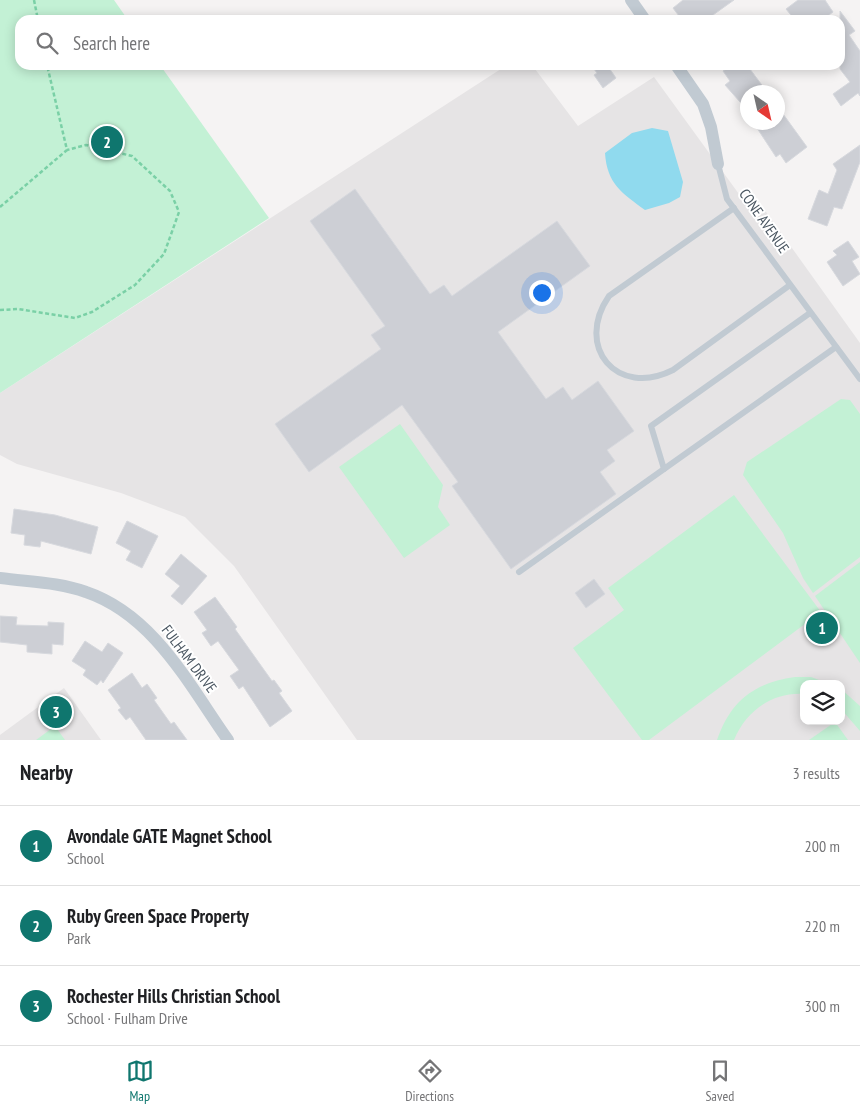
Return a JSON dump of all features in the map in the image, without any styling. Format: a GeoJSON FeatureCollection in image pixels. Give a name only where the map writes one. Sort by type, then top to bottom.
{"type":"FeatureCollection","features":[{"type":"Feature","properties":{"kind":"street"},"geometry":{"type":"LineString","coordinates":[[631,0],[642,15]]}},
{"type":"Feature","properties":{"kind":"street","name":"CONE AVENUE"},"geometry":{"type":"LineString","coordinates":[[679,70],[703,104],[718,164]]}},
{"type":"Feature","properties":{"kind":"street","name":"FULHAM DRIVE"},"geometry":{"type":"LineString","coordinates":[[0,578],[68,587],[86,592],[120,608],[149,632],[163,648],[228,740]]}},
{"type":"Feature","properties":{"kind":"lane","name":"CONE AVENUE"},"geometry":{"type":"LineString","coordinates":[[718,164],[724,193],[860,379]]}},
{"type":"Feature","properties":{"kind":"lane"},"geometry":{"type":"LineString","coordinates":[[734,208],[609,296],[599,310],[595,326],[597,343],[604,358],[615,369],[628,377],[644,379],[659,377],[673,370],[790,285]]}},
{"type":"Feature","properties":{"kind":"lane"},"geometry":{"type":"LineString","coordinates":[[664,469],[651,426],[810,313]]}},
{"type":"Feature","properties":{"kind":"lane"},"geometry":{"type":"LineString","coordinates":[[519,572],[836,347]]}},
{"type":"Feature","properties":{"kind":"path"},"geometry":{"type":"LineString","coordinates":[[34,0],[37,15]]}},
{"type":"Feature","properties":{"kind":"path"},"geometry":{"type":"LineString","coordinates":[[48,70],[67,150]]}},
{"type":"Feature","properties":{"kind":"path"},"geometry":{"type":"LineString","coordinates":[[0,208],[67,150],[86,145],[132,156],[170,192],[179,212],[164,254],[135,285],[92,312],[75,318],[18,309],[0,310]]}},
{"type":"Feature","properties":{"kind":"shaded area"},"geometry":{"type":"Polygon","coordinates":[[[499,70],[536,70],[578,126],[654,77],[744,201],[754,195],[860,343],[860,740],[357,740],[234,566],[185,517],[121,493],[17,464],[0,455],[0,393],[499,70]]]}},
{"type":"Feature","properties":{"kind":"shaded area"},"geometry":{"type":"Polygon","coordinates":[[[64,688],[101,740],[0,740],[0,735],[64,688]]]}},
{"type":"Feature","properties":{"kind":"green space"},"geometry":{"type":"Polygon","coordinates":[[[0,0],[114,0],[124,15],[15,15],[15,70],[164,70],[269,218],[0,393],[0,0]]]}},
{"type":"Feature","properties":{"kind":"green space"},"geometry":{"type":"Polygon","coordinates":[[[841,399],[850,400],[860,414],[860,557],[813,593],[803,578],[783,533],[743,475],[747,462],[841,399]]]}},
{"type":"Feature","properties":{"kind":"green space"},"geometry":{"type":"Polygon","coordinates":[[[400,424],[443,485],[438,507],[450,525],[404,558],[339,467],[400,424]]]}},
{"type":"Feature","properties":{"kind":"green space"},"geometry":{"type":"Polygon","coordinates":[[[734,495],[821,612],[649,740],[642,740],[573,648],[624,610],[608,588],[734,495]]]}},
{"type":"Feature","properties":{"kind":"green space"},"geometry":{"type":"Polygon","coordinates":[[[860,562],[860,663],[815,596],[860,562]]]}},
{"type":"Feature","properties":{"kind":"green space"},"geometry":{"type":"Polygon","coordinates":[[[795,677],[811,677],[819,680],[800,680],[800,694],[781,696],[761,705],[746,720],[734,740],[717,740],[729,714],[737,704],[756,689],[780,680],[795,677]]]}},
{"type":"Feature","properties":{"kind":"green space"},"geometry":{"type":"Polygon","coordinates":[[[845,693],[860,706],[860,731],[845,714],[845,693]]]}},
{"type":"Feature","properties":{"kind":"green space"},"geometry":{"type":"Polygon","coordinates":[[[831,725],[837,725],[848,740],[809,740],[831,725]]]}},
{"type":"Feature","properties":{"kind":"green space"},"geometry":{"type":"Polygon","coordinates":[[[55,726],[65,740],[36,740],[55,726]]]}},
{"type":"Feature","properties":{"kind":"water"},"geometry":{"type":"Polygon","coordinates":[[[652,128],[668,131],[683,182],[680,197],[669,203],[645,210],[623,193],[612,180],[606,164],[605,153],[632,133],[652,128]]]}},
{"type":"Feature","properties":{"kind":"building"},"geometry":{"type":"Polygon","coordinates":[[[683,0],[734,0],[713,15],[678,15],[673,8],[683,0]]]}},
{"type":"Feature","properties":{"kind":"building"},"geometry":{"type":"Polygon","coordinates":[[[798,0],[825,0],[833,12],[829,15],[791,15],[786,9],[798,0]]]}},
{"type":"Feature","properties":{"kind":"building"},"geometry":{"type":"Polygon","coordinates":[[[845,18],[855,31],[849,35],[860,51],[860,96],[858,93],[841,106],[833,94],[850,82],[841,70],[845,70],[845,18]]]}},
{"type":"Feature","properties":{"kind":"building"},"geometry":{"type":"Polygon","coordinates":[[[595,70],[610,70],[616,78],[603,88],[594,75],[597,73],[595,70]]]}},
{"type":"Feature","properties":{"kind":"building"},"geometry":{"type":"Polygon","coordinates":[[[724,70],[751,70],[762,85],[740,85],[740,102],[725,85],[730,81],[723,71],[724,70]]]}},
{"type":"Feature","properties":{"kind":"building"},"geometry":{"type":"Polygon","coordinates":[[[785,117],[807,147],[786,163],[780,154],[776,157],[758,130],[785,130],[785,117]]]}},
{"type":"Feature","properties":{"kind":"building"},"geometry":{"type":"Polygon","coordinates":[[[860,145],[860,162],[842,209],[834,207],[827,226],[808,219],[819,190],[828,194],[837,170],[833,164],[860,145]]]}},
{"type":"Feature","properties":{"kind":"building"},"geometry":{"type":"Polygon","coordinates":[[[355,189],[430,294],[444,285],[452,296],[557,221],[590,266],[498,332],[546,399],[563,387],[572,400],[598,381],[634,431],[607,450],[615,461],[600,472],[616,494],[511,569],[452,486],[458,482],[402,405],[309,472],[275,424],[381,349],[371,335],[385,326],[310,221],[355,189]]]}},
{"type":"Feature","properties":{"kind":"building"},"geometry":{"type":"Polygon","coordinates":[[[848,241],[859,257],[852,261],[860,274],[843,286],[827,262],[837,255],[833,251],[848,241]]]}},
{"type":"Feature","properties":{"kind":"building"},"geometry":{"type":"Polygon","coordinates":[[[14,509],[55,515],[98,527],[91,554],[41,541],[40,547],[24,545],[25,535],[11,533],[14,509]]]}},
{"type":"Feature","properties":{"kind":"building"},"geometry":{"type":"Polygon","coordinates":[[[127,521],[158,536],[142,568],[126,560],[131,551],[116,543],[127,521]]]}},
{"type":"Feature","properties":{"kind":"building"},"geometry":{"type":"Polygon","coordinates":[[[181,554],[207,576],[182,605],[171,596],[180,586],[165,574],[181,554]]]}},
{"type":"Feature","properties":{"kind":"building"},"geometry":{"type":"Polygon","coordinates":[[[594,579],[605,594],[586,608],[575,593],[594,579]]]}},
{"type":"Feature","properties":{"kind":"building"},"geometry":{"type":"Polygon","coordinates":[[[215,597],[272,681],[274,680],[282,691],[279,693],[292,711],[270,727],[243,686],[239,689],[230,676],[239,670],[218,641],[211,646],[202,633],[207,630],[194,612],[215,597]]]}},
{"type":"Feature","properties":{"kind":"building"},"geometry":{"type":"Polygon","coordinates":[[[0,616],[17,617],[16,625],[48,626],[48,622],[64,623],[63,645],[52,644],[52,654],[27,652],[27,645],[0,642],[0,616]]]}},
{"type":"Feature","properties":{"kind":"building"},"geometry":{"type":"Polygon","coordinates":[[[85,641],[102,652],[108,643],[123,653],[103,683],[101,680],[97,685],[83,675],[86,670],[72,661],[85,641]]]}},
{"type":"Feature","properties":{"kind":"building"},"geometry":{"type":"Polygon","coordinates":[[[132,673],[142,688],[147,684],[157,698],[154,700],[171,724],[174,722],[187,740],[146,740],[130,717],[126,720],[118,710],[121,708],[108,690],[132,673]]]}},
{"type":"Feature","properties":{"kind":"place","name":"Ruby Green Space Property"},"geometry":{"type":"Point","coordinates":[107,142]}},
{"type":"Feature","properties":{"kind":"place","name":"Avondale GATE Magnet School"},"geometry":{"type":"Point","coordinates":[822,628]}},
{"type":"Feature","properties":{"kind":"place","name":"Rochester Hills Christian School"},"geometry":{"type":"Point","coordinates":[56,712]}}]}
